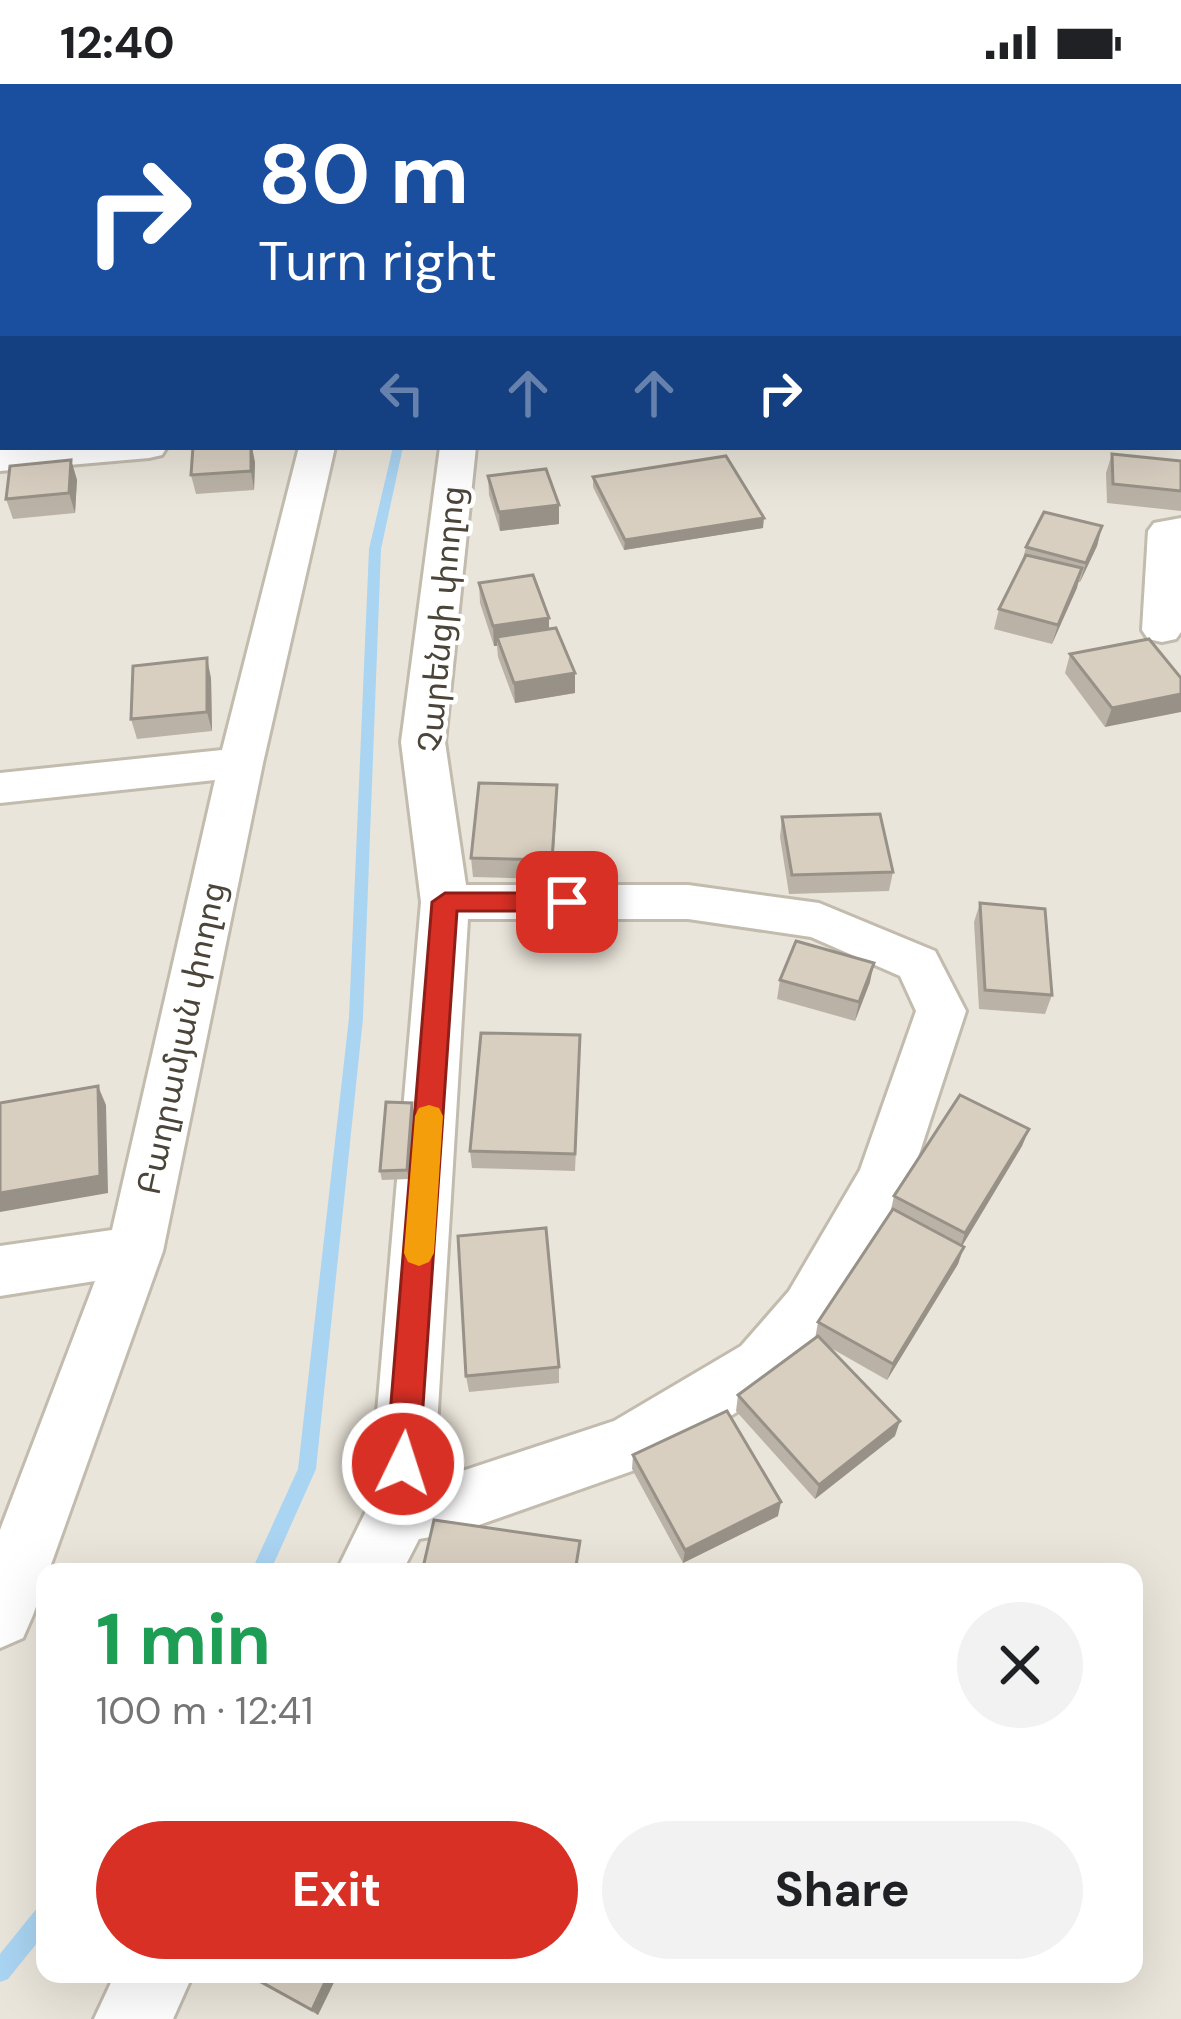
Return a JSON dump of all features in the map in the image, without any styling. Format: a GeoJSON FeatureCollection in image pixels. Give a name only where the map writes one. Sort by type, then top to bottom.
{"type":"FeatureCollection","features":[{"type":"Feature","properties":{"kind":"street"},"geometry":{"type":"LineString","coordinates":[[0,460],[115,450]]}},
{"type":"Feature","properties":{"kind":"street","name":"Բաղրամյան փողոց"},"geometry":{"type":"LineString","coordinates":[[0,1615],[135,1251],[315,450]]}},
{"type":"Feature","properties":{"kind":"street","name":"Չարենցի փողոց"},"geometry":{"type":"LineString","coordinates":[[373,1563],[400,1510],[445,902],[423,742],[458,450]]}},
{"type":"Feature","properties":{"kind":"street"},"geometry":{"type":"LineString","coordinates":[[1162,630],[1167,531],[1181,530]]}},
{"type":"Feature","properties":{"kind":"street"},"geometry":{"type":"LineString","coordinates":[[0,788],[241,764]]}},
{"type":"Feature","properties":{"kind":"street"},"geometry":{"type":"LineString","coordinates":[[400,1510],[459,1502],[630,1444],[762,1365],[809,1309],[885,1176],[941,1011],[918,964],[819,921],[688,902],[445,902]]}},
{"type":"Feature","properties":{"kind":"street"},"geometry":{"type":"LineString","coordinates":[[0,1271],[135,1251]]}},
{"type":"Feature","properties":{"kind":"street"},"geometry":{"type":"LineString","coordinates":[[132,2019],[151,1983]]}},
{"type":"Feature","properties":{"kind":"shaded area"},"geometry":{"type":"Polygon","coordinates":[[[0,450],[1181,450],[1181,2019],[0,2019],[0,450]]]}},
{"type":"Feature","properties":{"kind":"building"},"geometry":{"type":"Polygon","coordinates":[[[193,450],[251,450],[251,471],[191,475],[193,450]]]}},
{"type":"Feature","properties":{"kind":"building"},"geometry":{"type":"Polygon","coordinates":[[[1112,454],[1181,461],[1181,491],[1113,484],[1112,454]]]}},
{"type":"Feature","properties":{"kind":"building"},"geometry":{"type":"Polygon","coordinates":[[[726,456],[764,518],[625,540],[593,477],[726,456]]]}},
{"type":"Feature","properties":{"kind":"building"},"geometry":{"type":"Polygon","coordinates":[[[71,460],[69,493],[6,499],[10,466],[71,460]]]}},
{"type":"Feature","properties":{"kind":"building"},"geometry":{"type":"Polygon","coordinates":[[[546,469],[559,505],[499,512],[488,476],[546,469]]]}},
{"type":"Feature","properties":{"kind":"building"},"geometry":{"type":"Polygon","coordinates":[[[1044,512],[1102,526],[1086,563],[1026,547],[1044,512]]]}},
{"type":"Feature","properties":{"kind":"building"},"geometry":{"type":"Polygon","coordinates":[[[1026,555],[1082,568],[1058,625],[999,609],[1026,555]]]}},
{"type":"Feature","properties":{"kind":"building"},"geometry":{"type":"Polygon","coordinates":[[[533,575],[549,618],[493,626],[479,583],[533,575]]]}},
{"type":"Feature","properties":{"kind":"building"},"geometry":{"type":"Polygon","coordinates":[[[556,628],[575,673],[514,683],[497,637],[556,628]]]}},
{"type":"Feature","properties":{"kind":"building"},"geometry":{"type":"Polygon","coordinates":[[[1149,639],[1181,678],[1181,694],[1112,708],[1070,654],[1149,639]]]}},
{"type":"Feature","properties":{"kind":"building"},"geometry":{"type":"Polygon","coordinates":[[[207,658],[207,712],[131,719],[133,666],[207,658]]]}},
{"type":"Feature","properties":{"kind":"building"},"geometry":{"type":"Polygon","coordinates":[[[479,783],[557,785],[552,860],[471,858],[479,783]]]}},
{"type":"Feature","properties":{"kind":"building"},"geometry":{"type":"Polygon","coordinates":[[[880,814],[893,872],[792,875],[782,817],[880,814]]]}},
{"type":"Feature","properties":{"kind":"building"},"geometry":{"type":"Polygon","coordinates":[[[980,903],[1045,909],[1052,995],[985,990],[980,903]]]}},
{"type":"Feature","properties":{"kind":"building"},"geometry":{"type":"Polygon","coordinates":[[[796,941],[874,963],[859,1002],[780,980],[796,941]]]}},
{"type":"Feature","properties":{"kind":"building"},"geometry":{"type":"Polygon","coordinates":[[[481,1033],[580,1035],[575,1154],[470,1151],[481,1033]]]}},
{"type":"Feature","properties":{"kind":"building"},"geometry":{"type":"Polygon","coordinates":[[[98,1086],[100,1176],[0,1193],[0,1103],[98,1086]]]}},
{"type":"Feature","properties":{"kind":"building"},"geometry":{"type":"Polygon","coordinates":[[[960,1095],[1029,1129],[965,1233],[894,1196],[960,1095]]]}},
{"type":"Feature","properties":{"kind":"building"},"geometry":{"type":"Polygon","coordinates":[[[386,1102],[412,1103],[407,1170],[380,1171],[386,1102]]]}},
{"type":"Feature","properties":{"kind":"building"},"geometry":{"type":"Polygon","coordinates":[[[893,1209],[964,1247],[893,1364],[818,1322],[893,1209]]]}},
{"type":"Feature","properties":{"kind":"building"},"geometry":{"type":"Polygon","coordinates":[[[546,1228],[559,1367],[466,1376],[458,1236],[546,1228]]]}},
{"type":"Feature","properties":{"kind":"building"},"geometry":{"type":"Polygon","coordinates":[[[818,1336],[900,1421],[819,1485],[738,1395],[818,1336]]]}},
{"type":"Feature","properties":{"kind":"building"},"geometry":{"type":"Polygon","coordinates":[[[727,1411],[781,1502],[685,1550],[633,1455],[727,1411]]]}},
{"type":"Feature","properties":{"kind":"building"},"geometry":{"type":"Polygon","coordinates":[[[434,1520],[580,1541],[576,1563],[424,1563],[434,1520]]]}},
{"type":"Feature","properties":{"kind":"building"},"geometry":{"type":"Polygon","coordinates":[[[263,1983],[325,1983],[312,2010],[263,1983]]]}},
{"type":"Feature","properties":{"kind":"waterway"},"geometry":{"type":"LineString","coordinates":[[264,1563],[307,1469],[356,1018],[375,549],[397,450]]}},
{"type":"Feature","properties":{"kind":"waterway"},"geometry":{"type":"LineString","coordinates":[[0,1971],[36,1927]]}},
{"type":"Feature","properties":{"kind":"slow traffic"},"geometry":{"type":"LineString","coordinates":[[419,1253],[429,1116]]}},
{"type":"Feature","properties":{"kind":"route"},"geometry":{"type":"LineString","coordinates":[[403,1464],[445,902],[567,902]]}}]}
